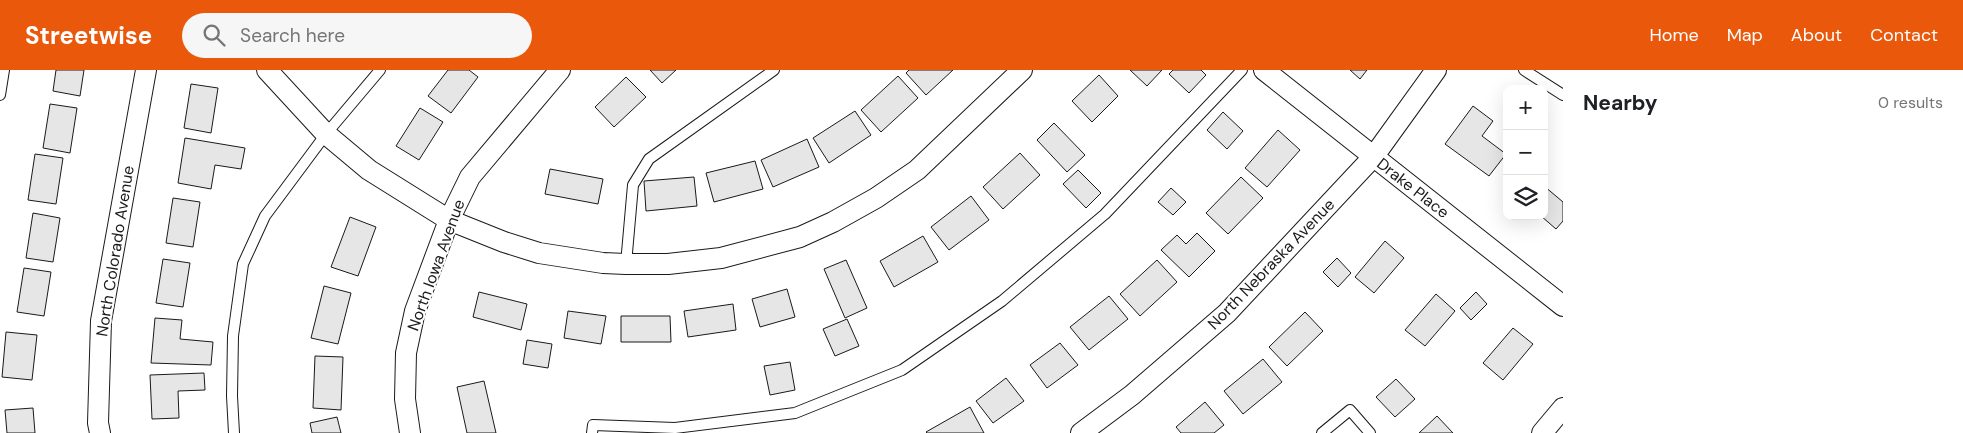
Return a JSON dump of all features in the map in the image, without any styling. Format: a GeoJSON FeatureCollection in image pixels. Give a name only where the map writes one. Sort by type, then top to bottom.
{"type":"FeatureCollection","features":[{"type":"Feature","properties":{"kind":"street","name":"North Colorado Avenue"},"geometry":{"type":"LineString","coordinates":[[100,433],[98,423],[101,321],[146,70]]}},
{"type":"Feature","properties":{"kind":"street"},"geometry":{"type":"LineString","coordinates":[[267,70],[326,134],[368,170],[449,220],[504,242],[539,253],[602,264],[668,264],[720,258],[800,237],[833,222],[876,198],[917,170],[1022,70]]}},
{"type":"Feature","properties":{"kind":"street","name":"North Iowa Avenue"},"geometry":{"type":"LineString","coordinates":[[410,433],[405,399],[406,352],[415,311],[449,220],[470,178],[560,70]]}},
{"type":"Feature","properties":{"kind":"street","name":"Drake Place"},"geometry":{"type":"LineString","coordinates":[[1264,70],[1563,306]]}},
{"type":"Feature","properties":{"kind":"street","name":"North Nebraska Avenue"},"geometry":{"type":"LineString","coordinates":[[1082,433],[1132,395],[1227,313],[1374,156],[1436,70]]}},
{"type":"Feature","properties":{"kind":"street"},"geometry":{"type":"LineString","coordinates":[[1542,433],[1563,408]]}},
{"type":"Feature","properties":{"kind":"lane"},"geometry":{"type":"LineString","coordinates":[[0,95],[4,70]]}},
{"type":"Feature","properties":{"kind":"lane"},"geometry":{"type":"LineString","coordinates":[[234,433],[232,396],[233,336],[243,264],[265,216],[326,134],[380,70]]}},
{"type":"Feature","properties":{"kind":"lane"},"geometry":{"type":"LineString","coordinates":[[626,264],[633,185],[649,159],[774,70]]}},
{"type":"Feature","properties":{"kind":"lane"},"geometry":{"type":"LineString","coordinates":[[592,433],[593,425],[675,428],[795,413],[902,370],[1002,302],[1105,214],[1242,70]]}},
{"type":"Feature","properties":{"kind":"lane"},"geometry":{"type":"LineString","coordinates":[[1524,70],[1563,95]]}},
{"type":"Feature","properties":{"kind":"lane"},"geometry":{"type":"LineString","coordinates":[[1322,433],[1350,410],[1370,433]]}},
{"type":"Feature","properties":{"kind":"building"},"geometry":{"type":"Polygon","coordinates":[[[56,70],[84,70],[80,96],[53,91],[56,70]]]}},
{"type":"Feature","properties":{"kind":"building"},"geometry":{"type":"Polygon","coordinates":[[[448,70],[469,70],[478,77],[451,113],[428,96],[448,70]]]}},
{"type":"Feature","properties":{"kind":"building"},"geometry":{"type":"Polygon","coordinates":[[[650,70],[676,70],[662,83],[650,70]]]}},
{"type":"Feature","properties":{"kind":"building"},"geometry":{"type":"Polygon","coordinates":[[[909,70],[953,70],[926,95],[906,73],[909,70]]]}},
{"type":"Feature","properties":{"kind":"building"},"geometry":{"type":"Polygon","coordinates":[[[1130,70],[1162,70],[1147,86],[1130,70]]]}},
{"type":"Feature","properties":{"kind":"building"},"geometry":{"type":"Polygon","coordinates":[[[1173,70],[1201,70],[1206,75],[1189,93],[1169,74],[1173,70]]]}},
{"type":"Feature","properties":{"kind":"building"},"geometry":{"type":"Polygon","coordinates":[[[1350,70],[1367,70],[1360,79],[1350,70]]]}},
{"type":"Feature","properties":{"kind":"building"},"geometry":{"type":"Polygon","coordinates":[[[1099,75],[1118,96],[1092,122],[1072,101],[1099,75]]]}},
{"type":"Feature","properties":{"kind":"building"},"geometry":{"type":"Polygon","coordinates":[[[898,76],[918,98],[881,132],[861,110],[898,76]]]}},
{"type":"Feature","properties":{"kind":"building"},"geometry":{"type":"Polygon","coordinates":[[[626,77],[646,97],[614,127],[595,107],[626,77]]]}},
{"type":"Feature","properties":{"kind":"building"},"geometry":{"type":"Polygon","coordinates":[[[191,84],[218,88],[211,133],[184,128],[191,84]]]}},
{"type":"Feature","properties":{"kind":"building"},"geometry":{"type":"Polygon","coordinates":[[[50,104],[77,108],[70,153],[43,148],[50,104]]]}},
{"type":"Feature","properties":{"kind":"building"},"geometry":{"type":"Polygon","coordinates":[[[1473,106],[1493,121],[1482,136],[1503,152],[1503,158],[1489,176],[1445,144],[1473,106]]]}},
{"type":"Feature","properties":{"kind":"building"},"geometry":{"type":"Polygon","coordinates":[[[420,108],[443,122],[419,160],[396,146],[420,108]]]}},
{"type":"Feature","properties":{"kind":"building"},"geometry":{"type":"Polygon","coordinates":[[[855,111],[871,135],[829,163],[813,138],[855,111]]]}},
{"type":"Feature","properties":{"kind":"building"},"geometry":{"type":"Polygon","coordinates":[[[1223,112],[1243,131],[1227,149],[1207,130],[1223,112]]]}},
{"type":"Feature","properties":{"kind":"building"},"geometry":{"type":"Polygon","coordinates":[[[1054,123],[1085,155],[1067,172],[1037,140],[1054,123]]]}},
{"type":"Feature","properties":{"kind":"building"},"geometry":{"type":"Polygon","coordinates":[[[1278,130],[1300,150],[1267,187],[1245,168],[1278,130]]]}},
{"type":"Feature","properties":{"kind":"building"},"geometry":{"type":"Polygon","coordinates":[[[185,138],[245,148],[241,169],[215,165],[211,189],[178,183],[185,138]]]}},
{"type":"Feature","properties":{"kind":"building"},"geometry":{"type":"Polygon","coordinates":[[[807,139],[819,167],[773,187],[761,160],[807,139]]]}},
{"type":"Feature","properties":{"kind":"building"},"geometry":{"type":"Polygon","coordinates":[[[1020,153],[1040,175],[1003,209],[983,187],[1020,153]]]}},
{"type":"Feature","properties":{"kind":"building"},"geometry":{"type":"Polygon","coordinates":[[[35,154],[63,158],[56,204],[28,200],[35,154]]]}},
{"type":"Feature","properties":{"kind":"building"},"geometry":{"type":"Polygon","coordinates":[[[755,161],[763,189],[714,202],[706,173],[755,161]]]}},
{"type":"Feature","properties":{"kind":"building"},"geometry":{"type":"Polygon","coordinates":[[[550,169],[603,179],[598,204],[545,194],[550,169]]]}},
{"type":"Feature","properties":{"kind":"building"},"geometry":{"type":"Polygon","coordinates":[[[1078,170],[1101,193],[1086,208],[1063,184],[1078,170]]]}},
{"type":"Feature","properties":{"kind":"building"},"geometry":{"type":"Polygon","coordinates":[[[694,177],[697,206],[646,211],[644,181],[694,177]]]}},
{"type":"Feature","properties":{"kind":"building"},"geometry":{"type":"Polygon","coordinates":[[[1241,177],[1263,198],[1228,234],[1206,213],[1241,177]]]}},
{"type":"Feature","properties":{"kind":"building"},"geometry":{"type":"Polygon","coordinates":[[[1171,188],[1186,202],[1173,215],[1158,202],[1171,188]]]}},
{"type":"Feature","properties":{"kind":"building"},"geometry":{"type":"Polygon","coordinates":[[[1548,189],[1563,202],[1563,221],[1556,229],[1546,220],[1548,220],[1548,189]]]}},
{"type":"Feature","properties":{"kind":"building"},"geometry":{"type":"Polygon","coordinates":[[[971,196],[989,220],[949,250],[931,227],[971,196]]]}},
{"type":"Feature","properties":{"kind":"building"},"geometry":{"type":"Polygon","coordinates":[[[173,198],[200,202],[193,247],[166,243],[173,198]]]}},
{"type":"Feature","properties":{"kind":"building"},"geometry":{"type":"Polygon","coordinates":[[[33,213],[60,218],[53,262],[26,258],[33,213]]]}},
{"type":"Feature","properties":{"kind":"building"},"geometry":{"type":"Polygon","coordinates":[[[350,217],[376,227],[358,276],[331,267],[350,217]]]}},
{"type":"Feature","properties":{"kind":"building"},"geometry":{"type":"Polygon","coordinates":[[[1197,233],[1215,251],[1189,277],[1161,250],[1177,235],[1186,244],[1197,233]]]}},
{"type":"Feature","properties":{"kind":"building"},"geometry":{"type":"Polygon","coordinates":[[[923,236],[938,262],[894,287],[880,261],[923,236]]]}},
{"type":"Feature","properties":{"kind":"building"},"geometry":{"type":"Polygon","coordinates":[[[1385,241],[1404,258],[1374,293],[1355,277],[1385,241]]]}},
{"type":"Feature","properties":{"kind":"building"},"geometry":{"type":"Polygon","coordinates":[[[1337,258],[1351,273],[1338,287],[1323,272],[1337,258]]]}},
{"type":"Feature","properties":{"kind":"building"},"geometry":{"type":"Polygon","coordinates":[[[163,259],[190,263],[183,307],[156,303],[163,259]]]}},
{"type":"Feature","properties":{"kind":"building"},"geometry":{"type":"Polygon","coordinates":[[[846,260],[867,308],[845,318],[824,269],[846,260]]]}},
{"type":"Feature","properties":{"kind":"building"},"geometry":{"type":"Polygon","coordinates":[[[1157,260],[1177,282],[1140,316],[1120,294],[1157,260]]]}},
{"type":"Feature","properties":{"kind":"building"},"geometry":{"type":"Polygon","coordinates":[[[24,268],[51,272],[44,316],[17,312],[24,268]]]}},
{"type":"Feature","properties":{"kind":"building"},"geometry":{"type":"Polygon","coordinates":[[[324,286],[351,293],[338,344],[311,338],[324,286]]]}},
{"type":"Feature","properties":{"kind":"building"},"geometry":{"type":"Polygon","coordinates":[[[787,289],[795,317],[760,327],[752,299],[787,289]]]}},
{"type":"Feature","properties":{"kind":"building"},"geometry":{"type":"Polygon","coordinates":[[[479,292],[527,304],[521,330],[473,317],[479,292]]]}},
{"type":"Feature","properties":{"kind":"building"},"geometry":{"type":"Polygon","coordinates":[[[1476,292],[1487,304],[1471,320],[1460,308],[1476,292]]]}},
{"type":"Feature","properties":{"kind":"building"},"geometry":{"type":"Polygon","coordinates":[[[1436,294],[1455,311],[1425,346],[1405,330],[1436,294]]]}},
{"type":"Feature","properties":{"kind":"building"},"geometry":{"type":"Polygon","coordinates":[[[1109,296],[1128,319],[1089,350],[1070,327],[1109,296]]]}},
{"type":"Feature","properties":{"kind":"building"},"geometry":{"type":"Polygon","coordinates":[[[733,304],[736,330],[688,337],[684,311],[733,304]]]}},
{"type":"Feature","properties":{"kind":"building"},"geometry":{"type":"Polygon","coordinates":[[[568,311],[606,316],[601,344],[564,338],[568,311]]]}},
{"type":"Feature","properties":{"kind":"building"},"geometry":{"type":"Polygon","coordinates":[[[1305,312],[1323,331],[1287,366],[1269,347],[1305,312]]]}},
{"type":"Feature","properties":{"kind":"building"},"geometry":{"type":"Polygon","coordinates":[[[621,316],[670,316],[671,342],[621,342],[621,316]]]}},
{"type":"Feature","properties":{"kind":"building"},"geometry":{"type":"Polygon","coordinates":[[[155,318],[182,320],[180,339],[213,342],[211,365],[151,363],[155,318]]]}},
{"type":"Feature","properties":{"kind":"building"},"geometry":{"type":"Polygon","coordinates":[[[847,319],[859,346],[835,356],[823,329],[847,319]]]}},
{"type":"Feature","properties":{"kind":"building"},"geometry":{"type":"Polygon","coordinates":[[[1513,328],[1533,344],[1503,380],[1483,363],[1513,328]]]}},
{"type":"Feature","properties":{"kind":"building"},"geometry":{"type":"Polygon","coordinates":[[[6,332],[37,335],[32,380],[2,377],[6,332]]]}},
{"type":"Feature","properties":{"kind":"building"},"geometry":{"type":"Polygon","coordinates":[[[527,340],[552,344],[548,368],[523,364],[527,340]]]}},
{"type":"Feature","properties":{"kind":"building"},"geometry":{"type":"Polygon","coordinates":[[[1060,343],[1078,365],[1047,388],[1030,365],[1060,343]]]}},
{"type":"Feature","properties":{"kind":"building"},"geometry":{"type":"Polygon","coordinates":[[[315,356],[343,357],[341,410],[313,408],[315,356]]]}},
{"type":"Feature","properties":{"kind":"building"},"geometry":{"type":"Polygon","coordinates":[[[1263,359],[1282,382],[1243,414],[1224,391],[1263,359]]]}},
{"type":"Feature","properties":{"kind":"building"},"geometry":{"type":"Polygon","coordinates":[[[790,362],[795,390],[770,395],[764,366],[790,362]]]}},
{"type":"Feature","properties":{"kind":"building"},"geometry":{"type":"Polygon","coordinates":[[[204,373],[205,390],[178,391],[179,418],[152,419],[150,375],[204,373]]]}},
{"type":"Feature","properties":{"kind":"building"},"geometry":{"type":"Polygon","coordinates":[[[1006,378],[1024,401],[993,423],[976,401],[1006,378]]]}},
{"type":"Feature","properties":{"kind":"building"},"geometry":{"type":"Polygon","coordinates":[[[1396,379],[1415,399],[1395,417],[1376,397],[1396,379]]]}},
{"type":"Feature","properties":{"kind":"building"},"geometry":{"type":"Polygon","coordinates":[[[484,381],[496,433],[467,433],[457,387],[484,381]]]}},
{"type":"Feature","properties":{"kind":"building"},"geometry":{"type":"Polygon","coordinates":[[[1205,402],[1224,425],[1214,433],[1181,433],[1176,427],[1205,402]]]}},
{"type":"Feature","properties":{"kind":"building"},"geometry":{"type":"Polygon","coordinates":[[[970,407],[984,433],[926,432],[970,407]]]}},
{"type":"Feature","properties":{"kind":"building"},"geometry":{"type":"Polygon","coordinates":[[[33,408],[35,433],[7,433],[5,410],[33,408]]]}},
{"type":"Feature","properties":{"kind":"building"},"geometry":{"type":"Polygon","coordinates":[[[1437,416],[1453,433],[1419,433],[1437,416]]]}},
{"type":"Feature","properties":{"kind":"building"},"geometry":{"type":"Polygon","coordinates":[[[337,417],[341,433],[312,433],[310,423],[337,417]]]}}]}
